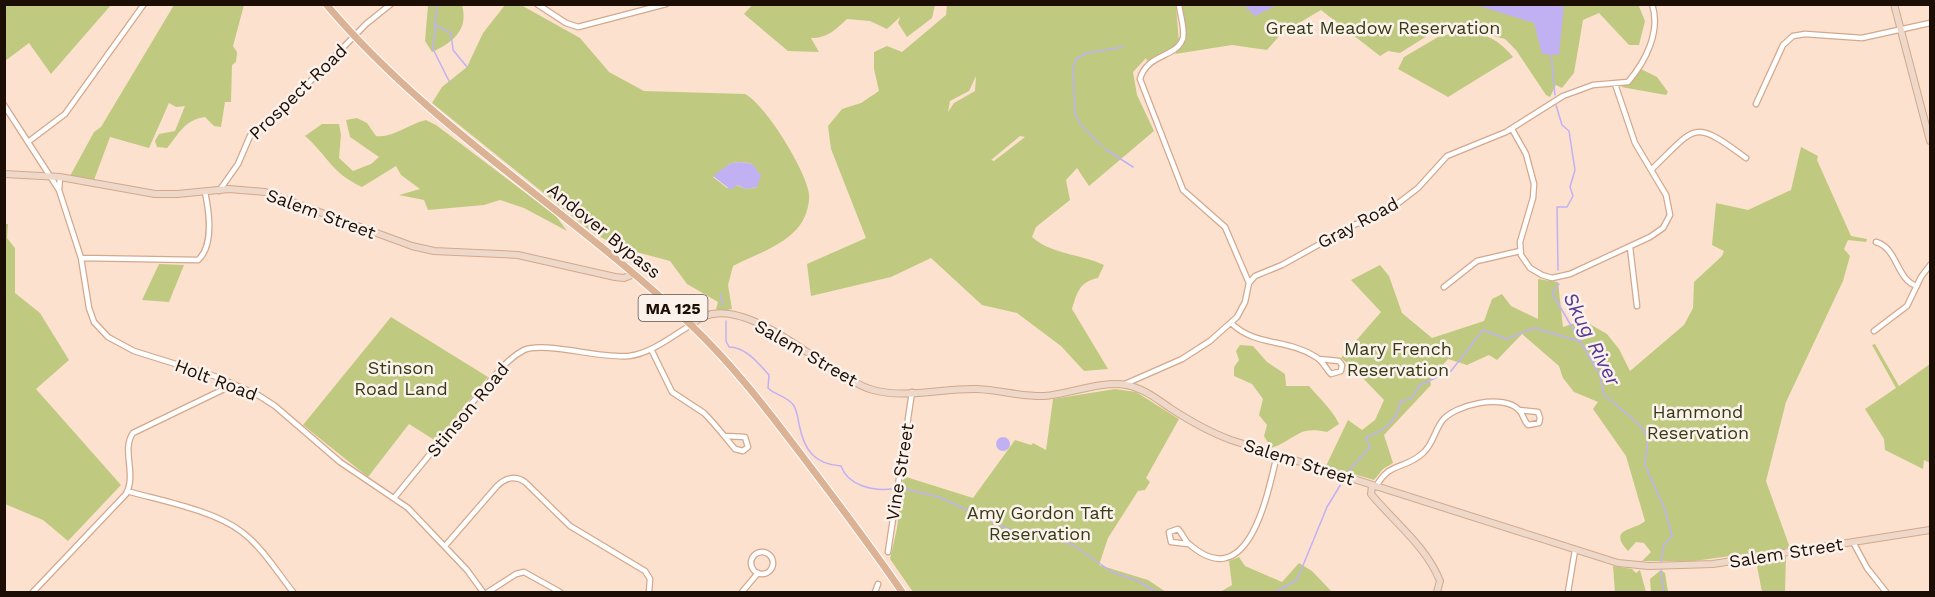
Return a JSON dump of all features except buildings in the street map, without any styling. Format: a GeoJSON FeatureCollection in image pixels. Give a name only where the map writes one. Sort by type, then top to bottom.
{"type":"FeatureCollection","features":[{"type":"Feature","properties":{"kind":"main road","name":"Andover Bypass"},"geometry":{"type":"LineString","coordinates":[[326,4],[354,37],[403,84],[634,274],[720,354],[772,416],[902,592]]}},
{"type":"Feature","properties":{"kind":"street"},"geometry":{"type":"LineString","coordinates":[[28,141],[65,114],[144,4]]}},
{"type":"Feature","properties":{"kind":"street","name":"Prospect Road"},"geometry":{"type":"LineString","coordinates":[[219,191],[238,164],[250,136],[289,103],[383,7],[391,4]]}},
{"type":"Feature","properties":{"kind":"street"},"geometry":{"type":"LineString","coordinates":[[537,4],[566,23],[578,27],[666,4]]}},
{"type":"Feature","properties":{"kind":"street"},"geometry":{"type":"LineString","coordinates":[[1125,384],[1182,359],[1231,323],[1245,302],[1249,283],[1225,227],[1183,190],[1158,119],[1140,79],[1146,65],[1175,49],[1181,41],[1183,31],[1179,4]]}},
{"type":"Feature","properties":{"kind":"street","name":"Gray Road"},"geometry":{"type":"LineString","coordinates":[[1249,283],[1261,273],[1282,266],[1315,245],[1389,211],[1418,188],[1440,162],[1453,152],[1469,148],[1512,129],[1563,96],[1593,85],[1628,82],[1638,68],[1655,32],[1656,16],[1652,4]]}},
{"type":"Feature","properties":{"kind":"street"},"geometry":{"type":"LineString","coordinates":[[1894,4],[1930,141]]}},
{"type":"Feature","properties":{"kind":"street"},"geometry":{"type":"LineString","coordinates":[[1756,104],[1784,44],[1793,36],[1805,34],[1862,38],[1930,23]]}},
{"type":"Feature","properties":{"kind":"street"},"geometry":{"type":"LineString","coordinates":[[1512,129],[1526,154],[1534,184],[1533,198],[1520,251],[1530,268],[1552,278],[1570,274],[1629,247],[1663,228],[1670,215],[1666,195],[1635,143],[1615,84]]}},
{"type":"Feature","properties":{"kind":"street","name":"Holt Road"},"geometry":{"type":"LineString","coordinates":[[4,105],[59,190],[81,258],[92,317],[108,337],[134,351],[230,383],[275,406],[340,462],[394,498],[445,546],[481,586],[483,592]]}},
{"type":"Feature","properties":{"kind":"street"},"geometry":{"type":"LineString","coordinates":[[1652,170],[1685,138],[1698,131],[1713,134],[1746,158]]}},
{"type":"Feature","properties":{"kind":"street","name":"Salem Street"},"geometry":{"type":"LineString","coordinates":[[4,174],[60,177],[154,194],[254,191],[276,195],[385,238],[421,248],[518,255],[615,277],[624,278],[634,274]]}},
{"type":"Feature","properties":{"kind":"street","name":"Holt Road"},"geometry":{"type":"LineString","coordinates":[[59,190],[60,177]]}},
{"type":"Feature","properties":{"kind":"street"},"geometry":{"type":"LineString","coordinates":[[81,258],[198,260],[206,249],[208,226],[205,192]]}},
{"type":"Feature","properties":{"kind":"street"},"geometry":{"type":"LineString","coordinates":[[1876,242],[1887,248],[1906,280],[1917,285]]}},
{"type":"Feature","properties":{"kind":"street"},"geometry":{"type":"LineString","coordinates":[[1629,247],[1636,306]]}},
{"type":"Feature","properties":{"kind":"street"},"geometry":{"type":"LineString","coordinates":[[1444,287],[1477,261],[1520,251]]}},
{"type":"Feature","properties":{"kind":"street"},"geometry":{"type":"LineString","coordinates":[[1874,331],[1903,310],[1930,265]]}},
{"type":"Feature","properties":{"kind":"street","name":"Salem Street"},"geometry":{"type":"LineString","coordinates":[[691,325],[712,313],[739,316],[772,330],[854,383],[876,391],[978,389],[1045,396],[1125,384],[1146,392],[1210,432],[1374,487],[1618,563],[1679,566],[1713,564],[1930,530]]}},
{"type":"Feature","properties":{"kind":"street"},"geometry":{"type":"LineString","coordinates":[[1231,323],[1251,338],[1286,343],[1319,359],[1338,360],[1342,365],[1341,371],[1331,374],[1319,359]]}},
{"type":"Feature","properties":{"kind":"street","name":"Stinson Road"},"geometry":{"type":"LineString","coordinates":[[394,498],[490,381],[505,364],[523,351],[536,347],[630,356],[651,349],[691,325]]}},
{"type":"Feature","properties":{"kind":"street"},"geometry":{"type":"LineString","coordinates":[[651,349],[672,392],[704,413],[738,451],[748,447],[744,437],[725,436]]}},
{"type":"Feature","properties":{"kind":"street"},"geometry":{"type":"LineString","coordinates":[[33,592],[128,491],[131,474],[129,443],[133,432],[222,390],[230,383]]}},
{"type":"Feature","properties":{"kind":"street","name":"Vine Street"},"geometry":{"type":"LineString","coordinates":[[888,552],[912,392]]}},
{"type":"Feature","properties":{"kind":"street"},"geometry":{"type":"LineString","coordinates":[[1437,592],[1440,581],[1434,570],[1397,520],[1371,494],[1374,487],[1389,469],[1413,460],[1423,453],[1432,442],[1441,422],[1450,414],[1489,401],[1506,403],[1519,410],[1536,411],[1540,417],[1539,423],[1533,426],[1527,424],[1519,410]]}},
{"type":"Feature","properties":{"kind":"street"},"geometry":{"type":"LineString","coordinates":[[1188,544],[1180,530],[1174,528],[1169,531],[1170,541],[1188,544],[1218,559],[1232,557],[1242,550],[1262,517],[1277,455]]}},
{"type":"Feature","properties":{"kind":"street"},"geometry":{"type":"LineString","coordinates":[[445,546],[500,483],[517,478],[525,482],[570,526],[645,571],[650,579],[649,592]]}},
{"type":"Feature","properties":{"kind":"street"},"geometry":{"type":"LineString","coordinates":[[128,491],[201,513],[233,526],[250,539],[293,592]]}},
{"type":"Feature","properties":{"kind":"street"},"geometry":{"type":"LineString","coordinates":[[1853,542],[1867,568],[1886,592]]}},
{"type":"Feature","properties":{"kind":"street"},"geometry":{"type":"LineString","coordinates":[[1568,592],[1575,550]]}},
{"type":"Feature","properties":{"kind":"street"},"geometry":{"type":"LineString","coordinates":[[766,553],[772,558],[772,567],[765,574],[758,573],[752,567],[752,558],[757,554],[766,553]]}},
{"type":"Feature","properties":{"kind":"street"},"geometry":{"type":"LineString","coordinates":[[488,592],[524,572],[560,592]]}},
{"type":"Feature","properties":{"kind":"street"},"geometry":{"type":"LineString","coordinates":[[742,592],[758,573]]}},
{"type":"Feature","properties":{"kind":"street"},"geometry":{"type":"LineString","coordinates":[[875,592],[878,584]]}},
{"type":"Feature","properties":{"kind":"green space"},"geometry":{"type":"Polygon","coordinates":[[[5,4],[111,5],[51,74],[29,43],[5,61],[5,4]]]}},
{"type":"Feature","properties":{"kind":"green space"},"geometry":{"type":"Polygon","coordinates":[[[753,4],[935,5],[932,18],[907,37],[898,23],[900,17],[887,29],[870,21],[847,19],[827,35],[811,38],[819,52],[788,51],[744,14],[753,4]]]}},
{"type":"Feature","properties":{"kind":"green space","name":"Great Meadow Reservation"},"geometry":{"type":"Polygon","coordinates":[[[1638,4],[1645,21],[1639,45],[1629,45],[1599,13],[1583,20],[1574,73],[1562,88],[1556,85],[1550,97],[1546,95],[1516,50],[1505,39],[1455,26],[1435,31],[1400,53],[1388,51],[1380,56],[1321,10],[1282,33],[1267,50],[1232,45],[1175,54],[1186,40],[1182,5],[1638,4]]]}},
{"type":"Feature","properties":{"kind":"green space"},"geometry":{"type":"Polygon","coordinates":[[[174,5],[244,5],[233,46],[237,52],[236,62],[232,65],[231,102],[225,102],[221,127],[214,126],[205,117],[198,119],[187,124],[167,148],[157,147],[155,141],[159,134],[175,131],[185,106],[176,107],[169,103],[149,148],[110,137],[94,180],[70,176],[94,132],[101,127],[174,5]]]}},
{"type":"Feature","properties":{"kind":"green space"},"geometry":{"type":"Polygon","coordinates":[[[428,5],[462,5],[464,14],[461,28],[452,40],[432,52],[425,41],[428,5]]]}},
{"type":"Feature","properties":{"kind":"green space"},"geometry":{"type":"Polygon","coordinates":[[[505,5],[521,5],[580,38],[609,72],[644,91],[745,94],[754,101],[774,124],[793,155],[806,184],[809,202],[800,225],[787,238],[733,266],[728,285],[732,309],[722,311],[716,309],[718,302],[687,284],[670,261],[621,248],[593,233],[432,103],[442,87],[467,67],[483,33],[505,5]],[[731,163],[713,177],[727,188],[736,185],[746,189],[757,187],[752,164],[731,163]]]}},
{"type":"Feature","properties":{"kind":"green space"},"geometry":{"type":"Polygon","coordinates":[[[947,5],[1176,5],[1179,42],[1172,49],[1147,61],[1146,58],[1133,72],[1137,95],[1154,131],[1089,186],[1077,168],[1066,180],[1070,200],[1036,227],[1032,237],[1048,247],[1104,265],[1098,278],[1087,282],[1080,289],[1072,309],[1108,369],[1084,371],[1061,346],[1017,313],[982,305],[931,258],[891,277],[811,296],[807,264],[866,238],[831,149],[828,126],[842,109],[861,103],[879,91],[874,69],[874,52],[887,46],[902,52],[946,15],[947,5]],[[976,76],[969,91],[950,101],[948,112],[954,103],[975,91],[976,76]],[[1020,136],[991,160],[994,161],[1025,137],[1020,136]]]}},
{"type":"Feature","properties":{"kind":"green space","name":"Great Meadow Reservation"},"geometry":{"type":"Polygon","coordinates":[[[1458,32],[1481,34],[1488,37],[1502,45],[1513,57],[1448,97],[1398,69],[1404,57],[1438,37],[1458,32]]]}},
{"type":"Feature","properties":{"kind":"green space"},"geometry":{"type":"Polygon","coordinates":[[[1641,69],[1657,77],[1668,92],[1666,95],[1621,87],[1633,81],[1641,69]]]}},
{"type":"Feature","properties":{"kind":"green space"},"geometry":{"type":"Polygon","coordinates":[[[357,118],[367,123],[376,136],[389,135],[426,120],[436,125],[556,216],[567,231],[524,208],[500,200],[484,205],[428,210],[424,200],[399,195],[420,189],[401,175],[396,166],[362,187],[336,170],[305,136],[322,124],[339,124],[341,135],[339,158],[353,171],[371,164],[379,157],[350,137],[346,120],[357,118]]]}},
{"type":"Feature","properties":{"kind":"green space","name":"Hammond Reservation"},"geometry":{"type":"Polygon","coordinates":[[[1801,147],[1818,156],[1817,160],[1851,236],[1867,239],[1866,242],[1848,240],[1844,249],[1850,256],[1843,281],[1786,402],[1766,481],[1790,548],[1694,561],[1642,561],[1651,552],[1644,543],[1636,542],[1628,551],[1622,544],[1621,534],[1645,521],[1626,456],[1593,409],[1598,402],[1574,392],[1563,378],[1559,366],[1522,334],[1497,360],[1489,355],[1467,365],[1448,359],[1430,380],[1431,385],[1384,435],[1393,463],[1383,469],[1374,480],[1326,466],[1348,420],[1362,430],[1375,420],[1384,400],[1356,371],[1347,370],[1346,362],[1341,358],[1381,312],[1351,280],[1380,265],[1389,276],[1402,313],[1432,338],[1484,321],[1492,299],[1502,294],[1511,306],[1538,319],[1538,279],[1558,282],[1563,327],[1578,322],[1588,323],[1607,334],[1619,349],[1630,371],[1684,325],[1693,308],[1694,282],[1722,256],[1724,251],[1712,245],[1716,203],[1748,210],[1791,190],[1801,147]]]}},
{"type":"Feature","properties":{"kind":"green space"},"geometry":{"type":"Polygon","coordinates":[[[5,224],[8,224],[7,238],[15,248],[15,293],[40,313],[69,360],[36,389],[121,485],[68,541],[43,520],[5,504],[5,224]]]}},
{"type":"Feature","properties":{"kind":"green space"},"geometry":{"type":"Polygon","coordinates":[[[159,264],[184,265],[169,302],[142,300],[159,264]]]}},
{"type":"Feature","properties":{"kind":"green space","name":"Stinson Road Land"},"geometry":{"type":"Polygon","coordinates":[[[391,317],[488,377],[436,441],[409,424],[368,477],[303,425],[391,317]]]}},
{"type":"Feature","properties":{"kind":"green space"},"geometry":{"type":"Polygon","coordinates":[[[1875,344],[1899,386],[1930,364],[1930,463],[1924,460],[1923,469],[1885,450],[1884,439],[1865,409],[1896,388],[1872,345],[1875,344]]]}},
{"type":"Feature","properties":{"kind":"green space"},"geometry":{"type":"Polygon","coordinates":[[[1240,345],[1253,346],[1267,362],[1285,374],[1286,386],[1309,386],[1339,424],[1327,432],[1309,430],[1297,434],[1271,448],[1264,436],[1267,425],[1259,415],[1263,399],[1252,384],[1234,376],[1234,367],[1239,360],[1236,351],[1240,345]]]}},
{"type":"Feature","properties":{"kind":"green space","name":"Amy Gordon Taft Reservation"},"geometry":{"type":"Polygon","coordinates":[[[1115,389],[1136,392],[1179,419],[1146,478],[1150,482],[1145,490],[1138,491],[1108,538],[1099,565],[1148,580],[1166,592],[913,592],[890,559],[897,528],[903,476],[973,498],[1015,440],[1031,445],[1033,443],[1046,450],[1053,399],[1115,389]]]}},
{"type":"Feature","properties":{"kind":"green space"},"geometry":{"type":"Polygon","coordinates":[[[1239,557],[1245,566],[1282,582],[1299,563],[1312,571],[1332,592],[1220,592],[1232,585],[1229,561],[1239,557]]]}},
{"type":"Feature","properties":{"kind":"green space"},"geometry":{"type":"Polygon","coordinates":[[[1786,557],[1785,592],[1762,592],[1756,561],[1786,557]]]}},
{"type":"Feature","properties":{"kind":"green space"},"geometry":{"type":"Polygon","coordinates":[[[1613,566],[1632,569],[1636,573],[1640,570],[1646,592],[1615,592],[1613,566]]]}},
{"type":"Feature","properties":{"kind":"green space"},"geometry":{"type":"Polygon","coordinates":[[[1661,570],[1665,573],[1668,592],[1651,592],[1650,579],[1661,570]]]}},
{"type":"Feature","properties":{"kind":"shaded area"},"geometry":{"type":"Polygon","coordinates":[[[1244,5],[1277,5],[1255,16],[1244,5]]]}},
{"type":"Feature","properties":{"kind":"shaded area"},"geometry":{"type":"Polygon","coordinates":[[[1476,5],[1564,5],[1559,55],[1542,54],[1534,23],[1476,5]]]}},
{"type":"Feature","properties":{"kind":"shaded area"},"geometry":{"type":"Polygon","coordinates":[[[731,163],[752,164],[761,175],[757,187],[746,189],[737,185],[731,190],[713,176],[731,163]]]}},
{"type":"Feature","properties":{"kind":"shaded area"},"geometry":{"type":"Polygon","coordinates":[[[1000,437],[1006,437],[1010,444],[1006,451],[1000,451],[996,447],[996,441],[1000,437]]]}},
{"type":"Feature","properties":{"kind":"waterway"},"geometry":{"type":"LineString","coordinates":[[437,4],[433,49],[449,81]]}},
{"type":"Feature","properties":{"kind":"waterway"},"geometry":{"type":"LineString","coordinates":[[435,25],[451,33],[453,50],[467,67]]}},
{"type":"Feature","properties":{"kind":"waterway"},"geometry":{"type":"LineString","coordinates":[[1102,146],[1080,124],[1075,114],[1073,69],[1076,59],[1087,53],[1123,47]]}},
{"type":"Feature","properties":{"kind":"waterway","name":"Skug River"},"geometry":{"type":"LineString","coordinates":[[1551,53],[1555,95]]}},
{"type":"Feature","properties":{"kind":"waterway","name":"Skug River"},"geometry":{"type":"LineString","coordinates":[[1556,105],[1562,125],[1569,131],[1575,170],[1570,187],[1573,196],[1567,207],[1557,207],[1558,270]]}},
{"type":"Feature","properties":{"kind":"waterway"},"geometry":{"type":"LineString","coordinates":[[1105,149],[1133,167]]}},
{"type":"Feature","properties":{"kind":"waterway","name":"Skug River"},"geometry":{"type":"LineString","coordinates":[[1559,284],[1552,293],[1600,375],[1604,395],[1638,423],[1648,437],[1645,465],[1665,510],[1672,536],[1663,546],[1661,562]]}},
{"type":"Feature","properties":{"kind":"waterway"},"geometry":{"type":"LineString","coordinates":[[721,294],[723,305]]}},
{"type":"Feature","properties":{"kind":"waterway"},"geometry":{"type":"LineString","coordinates":[[726,321],[726,341],[729,347],[741,350],[752,357],[769,375],[768,388],[794,406],[801,433],[812,454],[824,462],[841,466],[844,473],[855,483],[869,488],[892,489]]}},
{"type":"Feature","properties":{"kind":"waterway"},"geometry":{"type":"LineString","coordinates":[[1349,470],[1370,447],[1366,437],[1379,432],[1389,424],[1397,414],[1401,401],[1411,399],[1420,385],[1451,371],[1483,330],[1507,339],[1534,328],[1579,341]]}},
{"type":"Feature","properties":{"kind":"waterway"},"geometry":{"type":"LineString","coordinates":[[1275,592],[1297,580],[1327,507],[1341,484]]}},
{"type":"Feature","properties":{"kind":"waterway"},"geometry":{"type":"LineString","coordinates":[[902,488],[939,497],[1017,533],[1031,530],[1073,545],[1112,572],[1138,581],[1156,592]]}},
{"type":"Feature","properties":{"kind":"waterway","name":"Skug River"},"geometry":{"type":"LineString","coordinates":[[1661,570],[1663,592]]}},
{"type":"Feature","properties":{"kind":"park label","name":"Mary French Reservation"},"geometry":{"type":"Point","coordinates":[1398,359]}}]}
